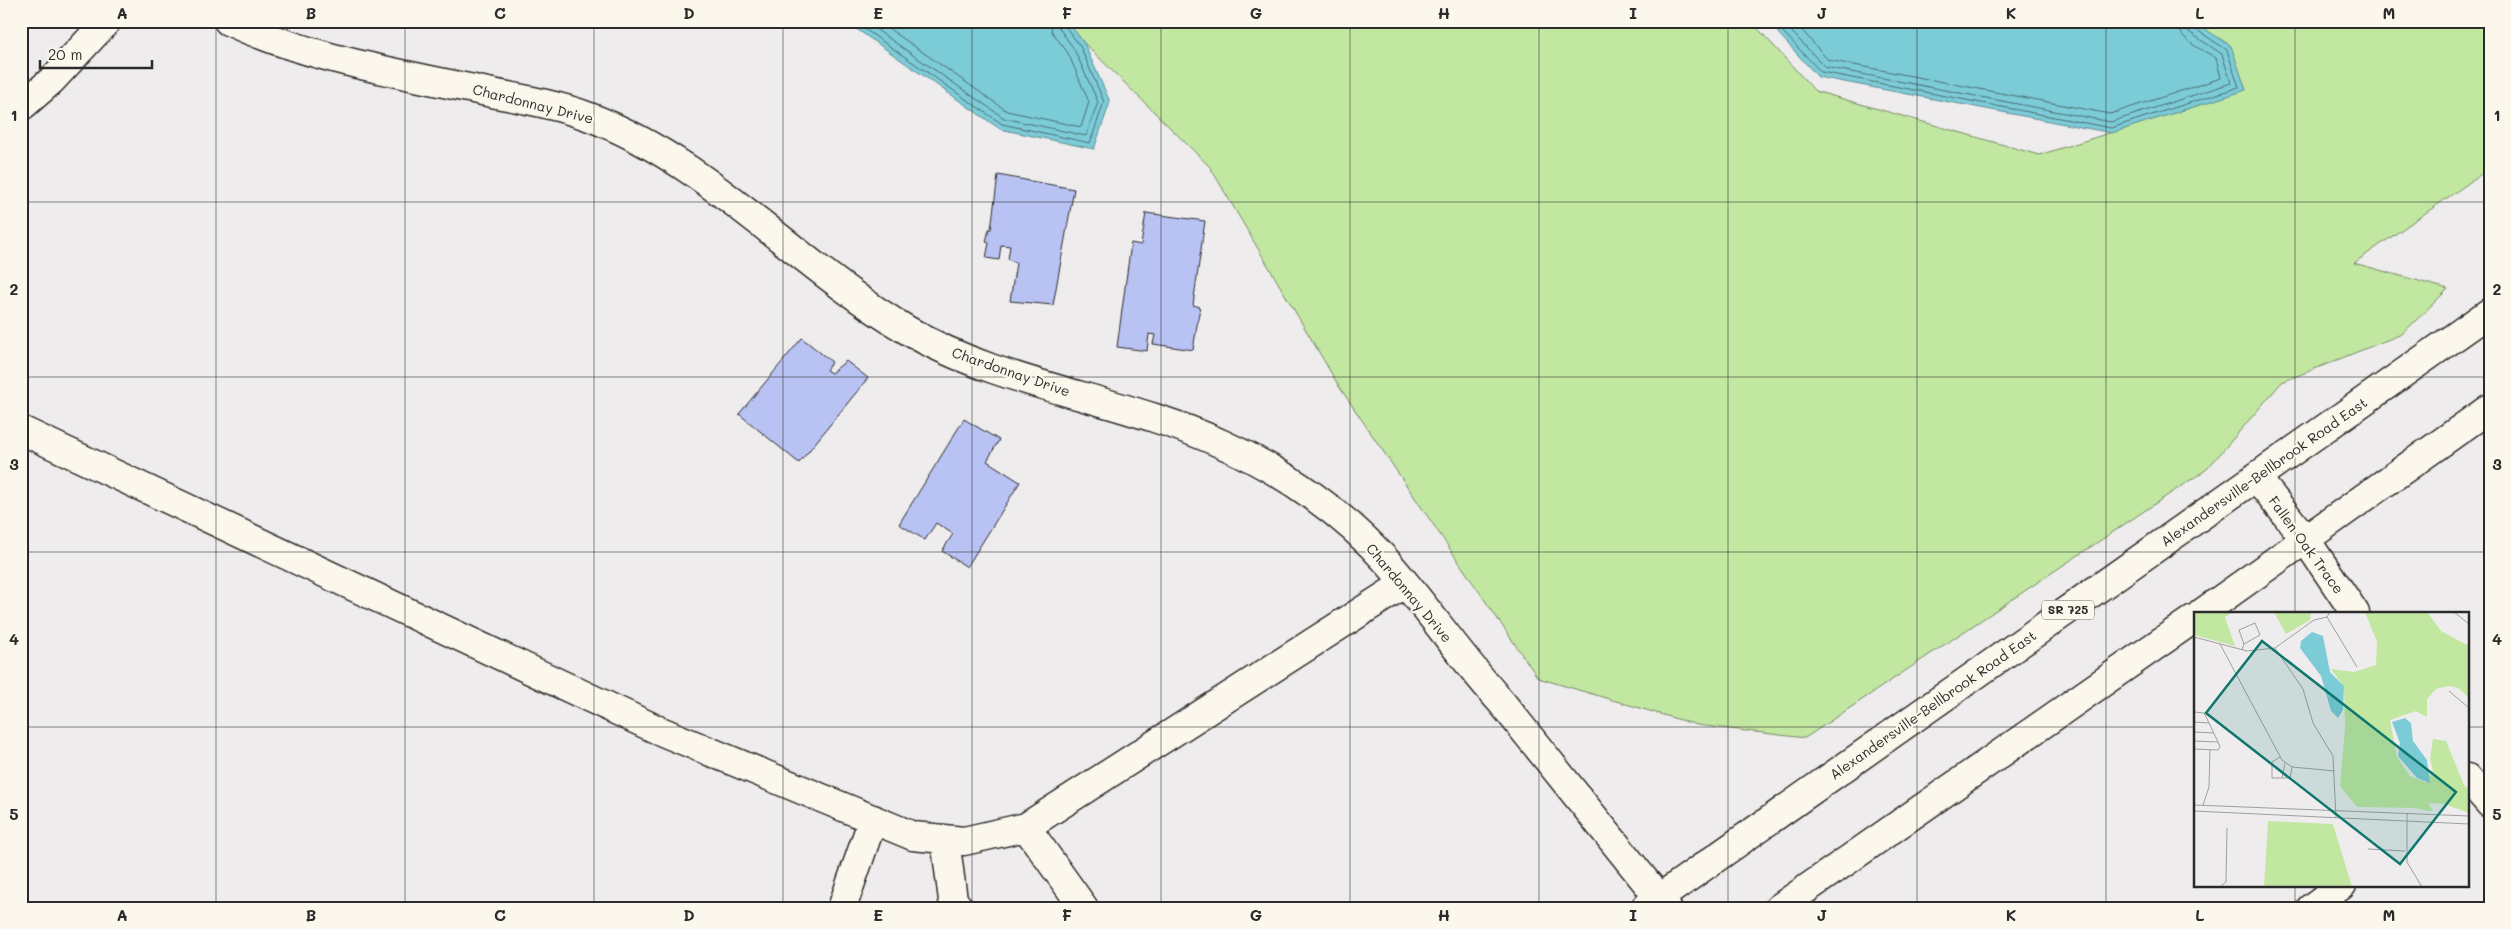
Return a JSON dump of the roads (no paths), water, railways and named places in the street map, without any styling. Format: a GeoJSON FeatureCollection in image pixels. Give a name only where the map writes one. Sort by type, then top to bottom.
{"type":"FeatureCollection","features":[{"type":"Feature","properties":{"kind":"street"},"geometry":{"type":"LineString","coordinates":[[21,108],[51,81],[107,21]]}},
{"type":"Feature","properties":{"kind":"street","name":"Chardonnay Drive"},"geometry":{"type":"LineString","coordinates":[[228,21],[265,38],[330,59],[543,104],[583,114],[631,134],[677,159],[871,309],[921,338],[974,362],[1166,422],[1215,441],[1294,483],[1350,525],[1390,565],[1657,904]]}},
{"type":"Feature","properties":{"kind":"street","name":"Alexandersville-Bellbrook Road East"},"geometry":{"type":"LineString","coordinates":[[1657,904],[2490,312]]}},
{"type":"Feature","properties":{"kind":"street"},"geometry":{"type":"LineString","coordinates":[[2203,612],[2490,408]]}},
{"type":"Feature","properties":{"kind":"street"},"geometry":{"type":"LineString","coordinates":[[21,430],[658,730],[913,836],[964,841],[1026,827],[1404,584]]}},
{"type":"Feature","properties":{"kind":"street","name":"Fallen Oak Trace"},"geometry":{"type":"LineString","coordinates":[[2256,478],[2306,540],[2354,612]]}},
{"type":"Feature","properties":{"kind":"street"},"geometry":{"type":"LineString","coordinates":[[1779,908],[2194,619]]}},
{"type":"Feature","properties":{"kind":"street"},"geometry":{"type":"LineString","coordinates":[[842,908],[873,819]]}},
{"type":"Feature","properties":{"kind":"street"},"geometry":{"type":"LineString","coordinates":[[1026,827],[1084,908]]}},
{"type":"Feature","properties":{"kind":"street"},"geometry":{"type":"LineString","coordinates":[[945,839],[953,900],[959,908]]}},
{"type":"Feature","properties":{"kind":"street"},"geometry":{"type":"LineString","coordinates":[[2311,908],[2341,886]]}},
{"type":"Feature","properties":{"kind":"water"},"geometry":{"type":"Polygon","coordinates":[[[845,21],[1067,21],[1084,43],[1110,102],[1094,149],[1000,129],[845,21]]]}},
{"type":"Feature","properties":{"kind":"water"},"geometry":{"type":"Polygon","coordinates":[[[1774,21],[2193,21],[2231,46],[2246,90],[2112,133],[1818,77],[1778,33],[1774,21]]]}}]}
